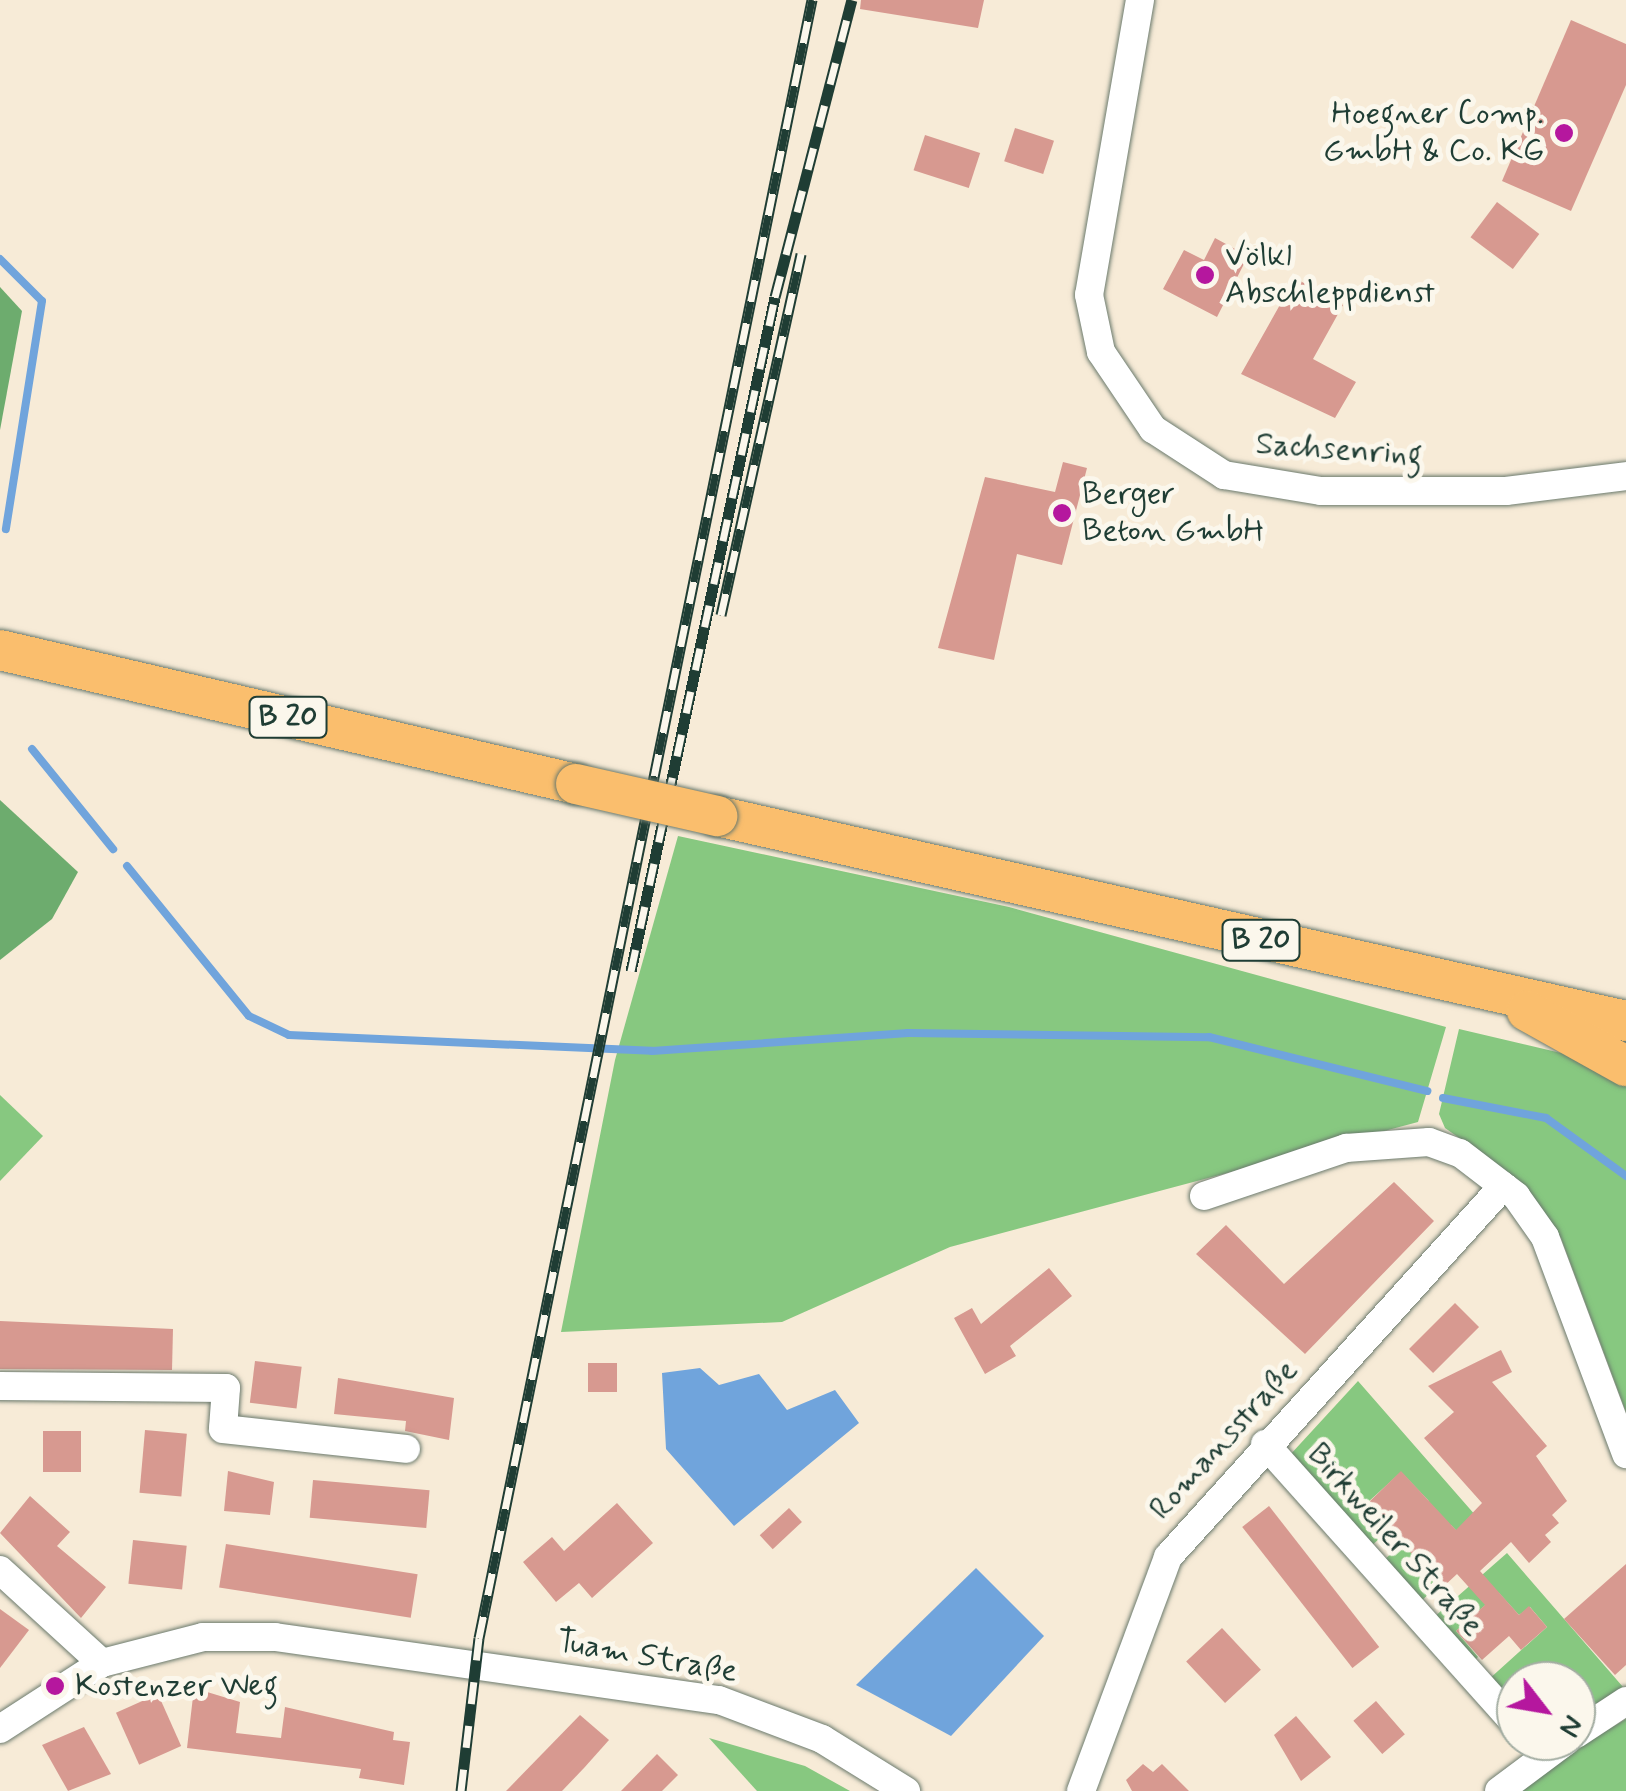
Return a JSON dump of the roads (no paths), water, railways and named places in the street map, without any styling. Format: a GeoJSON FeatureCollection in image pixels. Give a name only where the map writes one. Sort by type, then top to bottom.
{"type":"FeatureCollection","features":[{"type":"Feature","properties":{"kind":"highway","name":"B 20"},"geometry":{"type":"LineString","coordinates":[[0,650],[1626,1022]]}},
{"type":"Feature","properties":{"kind":"highway"},"geometry":{"type":"LineString","coordinates":[[1503,995],[1626,1066]]}},
{"type":"Feature","properties":{"kind":"street","name":"Sachsenring"},"geometry":{"type":"LineString","coordinates":[[1140,0],[1088,295],[1101,352],[1152,429],[1224,475],[1305,489],[1506,492],[1626,476]]}},
{"type":"Feature","properties":{"kind":"street"},"geometry":{"type":"LineString","coordinates":[[1204,1196],[1346,1148],[1398,1142],[1460,1154],[1503,1186],[1545,1237],[1626,1454]]}},
{"type":"Feature","properties":{"kind":"street","name":"Romansstraße"},"geometry":{"type":"LineString","coordinates":[[1081,1791],[1168,1557],[1265,1444],[1503,1186]]}},
{"type":"Feature","properties":{"kind":"street"},"geometry":{"type":"LineString","coordinates":[[0,1386],[226,1388],[223,1429],[406,1449]]}},
{"type":"Feature","properties":{"kind":"street","name":"Birkweiler Straße"},"geometry":{"type":"LineString","coordinates":[[1265,1444],[1496,1703]]}},
{"type":"Feature","properties":{"kind":"street"},"geometry":{"type":"LineString","coordinates":[[0,1570],[102,1663]]}},
{"type":"Feature","properties":{"kind":"street","name":"Tuam Straße"},"geometry":{"type":"LineString","coordinates":[[0,1729],[102,1663],[156,1646],[239,1637],[476,1663],[719,1700],[822,1739],[906,1791]]}},
{"type":"Feature","properties":{"kind":"street"},"geometry":{"type":"LineString","coordinates":[[1596,1721],[1626,1701]]}},
{"type":"Feature","properties":{"kind":"street"},"geometry":{"type":"LineString","coordinates":[[1499,1791],[1531,1761]]}},
{"type":"Feature","properties":{"kind":"water"},"geometry":{"type":"Polygon","coordinates":[[[700,1368],[719,1385],[759,1374],[787,1410],[835,1390],[859,1423],[734,1526],[666,1449],[662,1373],[700,1368]]]}},
{"type":"Feature","properties":{"kind":"water"},"geometry":{"type":"Polygon","coordinates":[[[976,1568],[1044,1636],[951,1736],[856,1685],[976,1568]]]}},
{"type":"Feature","properties":{"kind":"waterway"},"geometry":{"type":"LineString","coordinates":[[0,259],[42,301],[6,529]]}},
{"type":"Feature","properties":{"kind":"waterway"},"geometry":{"type":"LineString","coordinates":[[32,749],[113,849]]}},
{"type":"Feature","properties":{"kind":"waterway"},"geometry":{"type":"LineString","coordinates":[[127,866],[249,1016],[289,1035],[652,1051],[908,1033],[1209,1037],[1427,1091]]}},
{"type":"Feature","properties":{"kind":"waterway"},"geometry":{"type":"LineString","coordinates":[[1443,1098],[1546,1118],[1626,1176]]}},
{"type":"Feature","properties":{"kind":"railway"},"geometry":{"type":"LineString","coordinates":[[461,1791],[479,1638],[812,0]]}},
{"type":"Feature","properties":{"kind":"railway"},"geometry":{"type":"LineString","coordinates":[[631,971],[775,297],[852,0]]}},
{"type":"Feature","properties":{"kind":"railway"},"geometry":{"type":"LineString","coordinates":[[721,615],[801,254]]}},
{"type":"Feature","properties":{"kind":"place","name":"Hoegner Comp. GmbH & Co. KG"},"geometry":{"type":"Point","coordinates":[1564,133]}},
{"type":"Feature","properties":{"kind":"place","name":"Völkl Abschleppdienst"},"geometry":{"type":"Point","coordinates":[1205,275]}},
{"type":"Feature","properties":{"kind":"place","name":"Berger Beton GmbH"},"geometry":{"type":"Point","coordinates":[1062,513]}},
{"type":"Feature","properties":{"kind":"place","name":"Kostenzer Weg"},"geometry":{"type":"Point","coordinates":[55,1686]}}]}
